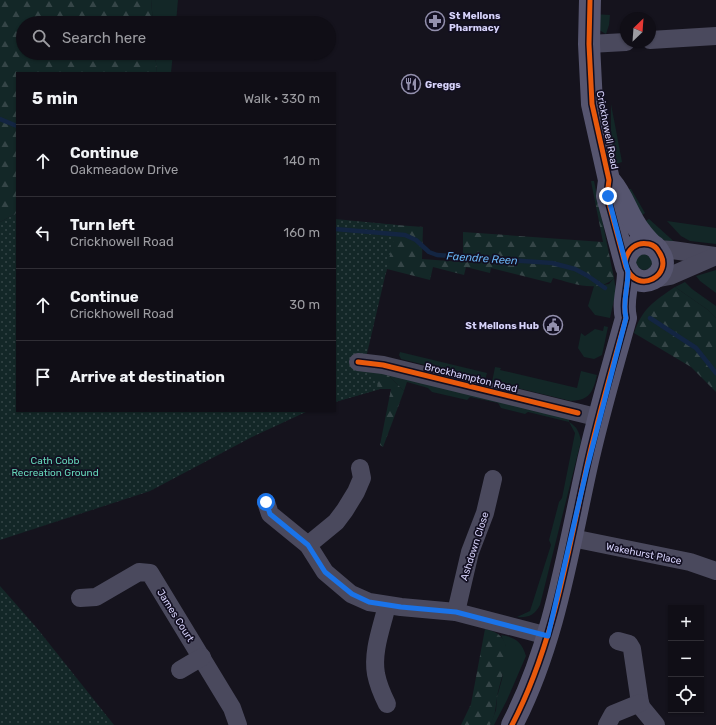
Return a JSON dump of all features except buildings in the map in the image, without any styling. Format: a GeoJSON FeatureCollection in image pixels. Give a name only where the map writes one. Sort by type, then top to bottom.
{"type":"FeatureCollection","features":[{"type":"Feature","properties":{"kind":"street","name":"Crickhowell Road"},"geometry":{"type":"LineString","coordinates":[[512,725],[524,703],[548,636],[572,538],[587,468],[626,318],[623,307],[628,285],[626,267],[608,196],[609,180],[592,104],[589,44],[590,0]]}},
{"type":"Feature","properties":{"kind":"street"},"geometry":{"type":"LineString","coordinates":[[656,40],[716,36]]}},
{"type":"Feature","properties":{"kind":"street"},"geometry":{"type":"LineString","coordinates":[[589,44],[620,42]]}},
{"type":"Feature","properties":{"kind":"street","name":"Crickhowell Road"},"geometry":{"type":"LineString","coordinates":[[609,180],[619,192],[640,232],[655,247]]}},
{"type":"Feature","properties":{"kind":"street"},"geometry":{"type":"LineString","coordinates":[[643,244],[672,250],[716,256],[670,276],[646,281],[635,279],[626,267],[628,252],[632,248],[643,244]]}},
{"type":"Feature","properties":{"kind":"street"},"geometry":{"type":"LineString","coordinates":[[653,280],[660,272],[663,260],[655,247]]}},
{"type":"Feature","properties":{"kind":"street","name":"Crickhowell Road"},"geometry":{"type":"LineString","coordinates":[[626,318],[633,311],[653,280]]}},
{"type":"Feature","properties":{"kind":"street","name":"Brockhampton Road"},"geometry":{"type":"LineString","coordinates":[[358,362],[383,365],[600,418]]}},
{"type":"Feature","properties":{"kind":"street"},"geometry":{"type":"LineString","coordinates":[[308,545],[330,527],[346,510],[362,478],[360,468]]}},
{"type":"Feature","properties":{"kind":"street","name":"Ashdown Close"},"geometry":{"type":"LineString","coordinates":[[456,612],[467,564],[485,513],[493,479]]}},
{"type":"Feature","properties":{"kind":"street"},"geometry":{"type":"LineString","coordinates":[[266,502],[270,514],[308,545],[325,572],[352,594],[369,602],[456,612],[548,636]]}},
{"type":"Feature","properties":{"kind":"street","name":"Wakehurst Place"},"geometry":{"type":"LineString","coordinates":[[572,538],[690,562],[716,571]]}},
{"type":"Feature","properties":{"kind":"street","name":"James Court"},"geometry":{"type":"LineString","coordinates":[[80,598],[96,597],[139,572],[150,573],[232,708],[238,725]]}},
{"type":"Feature","properties":{"kind":"street"},"geometry":{"type":"LineString","coordinates":[[387,605],[378,642],[376,672],[379,686],[387,704]]}},
{"type":"Feature","properties":{"kind":"street"},"geometry":{"type":"LineString","coordinates":[[618,641],[628,644],[632,649],[640,703],[642,708],[656,725]]}},
{"type":"Feature","properties":{"kind":"street"},"geometry":{"type":"LineString","coordinates":[[180,670],[202,657]]}},
{"type":"Feature","properties":{"kind":"street"},"geometry":{"type":"LineString","coordinates":[[606,725],[613,714],[640,703]]}},
{"type":"Feature","properties":{"kind":"green space"},"geometry":{"type":"Polygon","coordinates":[[[0,0],[151,0],[152,16],[16,16],[16,60],[156,60],[157,72],[16,72],[16,214],[0,222],[0,0]]]}},
{"type":"Feature","properties":{"kind":"green space"},"geometry":{"type":"Polygon","coordinates":[[[151,0],[178,0],[177,16],[152,16],[151,0]]]}},
{"type":"Feature","properties":{"kind":"green space"},"geometry":{"type":"Polygon","coordinates":[[[594,14],[610,15],[606,34],[599,30],[594,14]]]}},
{"type":"Feature","properties":{"kind":"green space"},"geometry":{"type":"Polygon","coordinates":[[[156,60],[172,60],[171,72],[157,72],[156,60]]]}},
{"type":"Feature","properties":{"kind":"green space"},"geometry":{"type":"Polygon","coordinates":[[[611,104],[622,162],[616,164],[611,143],[611,104]]]}},
{"type":"Feature","properties":{"kind":"green space"},"geometry":{"type":"Polygon","coordinates":[[[591,181],[594,181],[614,278],[608,283],[600,285],[585,286],[553,278],[551,283],[491,268],[490,273],[466,267],[464,275],[433,267],[430,280],[387,269],[386,273],[358,222],[423,227],[422,259],[463,262],[463,232],[603,242],[591,181]]]}},
{"type":"Feature","properties":{"kind":"green space"},"geometry":{"type":"Polygon","coordinates":[[[624,189],[631,189],[645,213],[638,218],[624,189]]]}},
{"type":"Feature","properties":{"kind":"green space","name":"Cath Cobb Recreation Ground"},"geometry":{"type":"Polygon","coordinates":[[[16,214],[16,412],[306,412],[252,437],[150,491],[0,540],[0,222],[16,214]]]}},
{"type":"Feature","properties":{"kind":"green space"},"geometry":{"type":"Polygon","coordinates":[[[336,219],[397,225],[366,358],[369,370],[380,389],[336,402],[336,219]]]}},
{"type":"Feature","properties":{"kind":"green space"},"geometry":{"type":"Polygon","coordinates":[[[649,219],[679,246],[659,237],[642,223],[649,219]]]}},
{"type":"Feature","properties":{"kind":"green space"},"geometry":{"type":"Polygon","coordinates":[[[667,221],[716,228],[716,244],[690,241],[681,236],[667,221]]]}},
{"type":"Feature","properties":{"kind":"green space"},"geometry":{"type":"Polygon","coordinates":[[[644,254],[650,256],[652,262],[650,268],[644,270],[638,268],[636,262],[638,256],[644,254]]]}},
{"type":"Feature","properties":{"kind":"green space"},"geometry":{"type":"Polygon","coordinates":[[[716,270],[716,293],[700,281],[696,276],[716,270]]]}},
{"type":"Feature","properties":{"kind":"green space"},"geometry":{"type":"Polygon","coordinates":[[[614,278],[616,291],[610,318],[595,315],[588,306],[594,286],[609,284],[614,278]]]}},
{"type":"Feature","properties":{"kind":"green space"},"geometry":{"type":"Polygon","coordinates":[[[685,282],[692,289],[716,306],[716,318],[708,310],[675,287],[685,282]]]}},
{"type":"Feature","properties":{"kind":"green space"},"geometry":{"type":"Polygon","coordinates":[[[675,287],[708,310],[716,318],[716,392],[691,367],[634,333],[641,318],[650,306],[675,287]]]}},
{"type":"Feature","properties":{"kind":"green space"},"geometry":{"type":"Polygon","coordinates":[[[604,326],[608,327],[602,355],[594,359],[584,357],[578,348],[581,333],[585,336],[595,329],[603,331],[604,326]]]}},
{"type":"Feature","properties":{"kind":"green space"},"geometry":{"type":"Polygon","coordinates":[[[400,352],[487,373],[485,380],[401,359],[399,355],[400,352]]]}},
{"type":"Feature","properties":{"kind":"green space"},"geometry":{"type":"Polygon","coordinates":[[[495,367],[501,368],[500,370],[577,388],[581,371],[597,375],[594,386],[587,397],[571,401],[492,382],[495,367]]]}},
{"type":"Feature","properties":{"kind":"green space"},"geometry":{"type":"Polygon","coordinates":[[[346,368],[386,373],[404,391],[383,447],[380,445],[391,389],[380,389],[336,402],[346,368]]]}},
{"type":"Feature","properties":{"kind":"green space"},"geometry":{"type":"Polygon","coordinates":[[[386,373],[569,418],[569,422],[528,412],[525,414],[501,408],[498,403],[470,397],[467,400],[432,392],[428,388],[407,382],[404,391],[386,373]]]}},
{"type":"Feature","properties":{"kind":"green space"},"geometry":{"type":"Polygon","coordinates":[[[569,422],[577,430],[581,441],[540,605],[531,615],[517,617],[530,611],[551,545],[549,540],[559,502],[562,498],[575,433],[569,422]]]}},
{"type":"Feature","properties":{"kind":"green space"},"geometry":{"type":"Polygon","coordinates":[[[0,586],[36,627],[114,725],[0,725],[0,586]]]}},
{"type":"Feature","properties":{"kind":"green space"},"geometry":{"type":"Polygon","coordinates":[[[485,629],[497,633],[503,640],[506,648],[505,667],[494,715],[490,725],[461,725],[471,704],[485,629]]]}},
{"type":"Feature","properties":{"kind":"green space"},"geometry":{"type":"Polygon","coordinates":[[[501,635],[510,637],[517,641],[522,647],[526,656],[507,700],[494,725],[490,725],[496,710],[506,647],[501,635]]]}},
{"type":"Feature","properties":{"kind":"waterway","name":"Faendre Reen"},"geometry":{"type":"LineString","coordinates":[[0,119],[16,126]]}},
{"type":"Feature","properties":{"kind":"waterway","name":"Faendre Reen"},"geometry":{"type":"LineString","coordinates":[[336,229],[405,235],[416,240],[429,252],[437,255],[552,263],[575,269],[605,288]]}},
{"type":"Feature","properties":{"kind":"waterway","name":"Faendre Reen"},"geometry":{"type":"LineString","coordinates":[[650,318],[696,348],[716,373]]}},
{"type":"Feature","properties":{"kind":"cycle path"},"geometry":{"type":"LineString","coordinates":[[590,0],[589,44],[592,104],[609,180],[607,196],[626,267],[631,276],[638,280],[645,281],[653,279],[658,274],[662,268],[663,260],[656,248],[650,244],[644,243],[633,247],[630,250],[625,262]]}},
{"type":"Feature","properties":{"kind":"cycle path"},"geometry":{"type":"LineString","coordinates":[[512,725],[538,664],[557,600],[595,432],[626,318],[625,301],[628,272]]}},
{"type":"Feature","properties":{"kind":"cycle path"},"geometry":{"type":"LineString","coordinates":[[358,362],[383,365],[578,413]]}},
{"type":"Feature","properties":{"kind":"place","name":"St Mellons Pharmacy"},"geometry":{"type":"Point","coordinates":[435,21]}},
{"type":"Feature","properties":{"kind":"place","name":"Greggs"},"geometry":{"type":"Point","coordinates":[411,84]}},
{"type":"Feature","properties":{"kind":"place","name":"St Mellons Hub"},"geometry":{"type":"Point","coordinates":[553,325]}},
{"type":"Feature","properties":{"kind":"route"},"geometry":{"type":"LineString","coordinates":[[266,502],[270,514],[301,538],[308,545],[325,572],[352,594],[369,602],[401,607],[456,612],[548,636],[572,538],[587,468],[626,318],[623,307],[628,285],[628,272],[608,196]]}}]}
